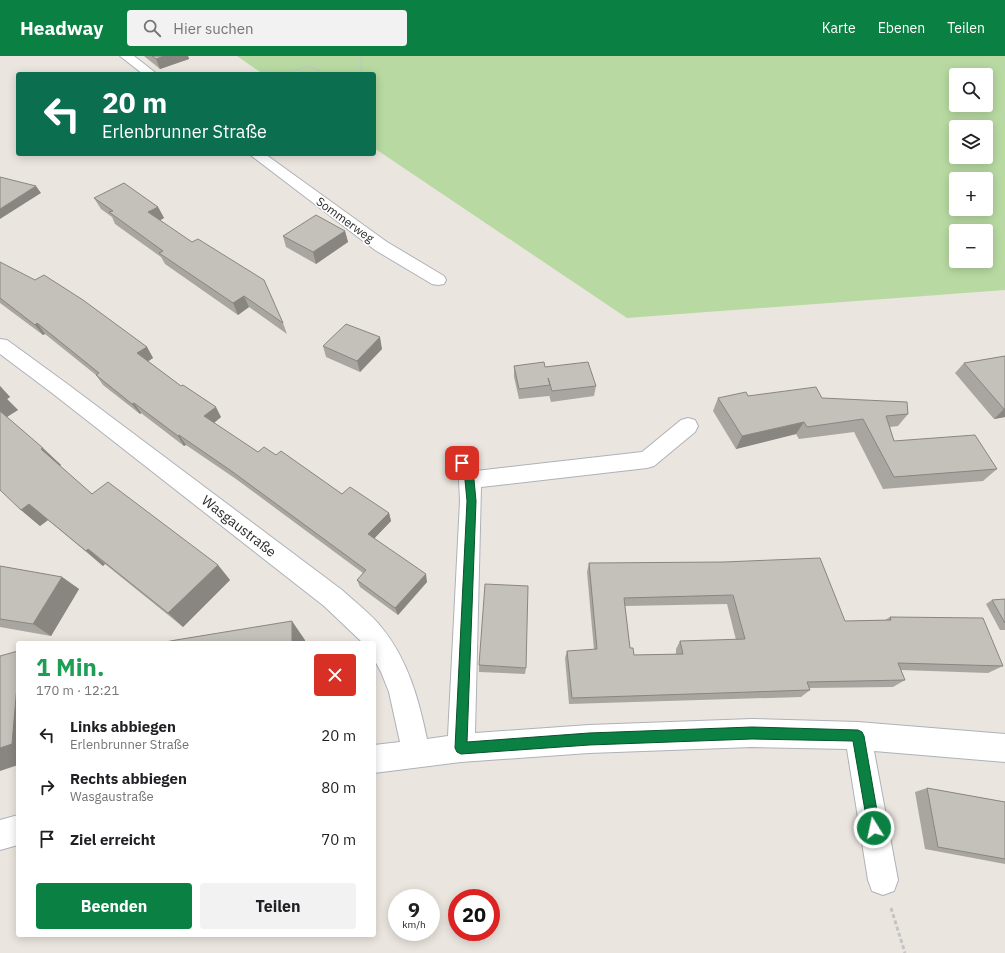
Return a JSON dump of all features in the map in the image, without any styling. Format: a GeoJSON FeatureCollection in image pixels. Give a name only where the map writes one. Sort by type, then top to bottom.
{"type":"FeatureCollection","features":[{"type":"Feature","properties":{"kind":"street"},"geometry":{"type":"LineString","coordinates":[[126,56],[148,72]]}},
{"type":"Feature","properties":{"kind":"street","name":"Sommerweg"},"geometry":{"type":"LineString","coordinates":[[259,156],[381,246],[438,280]]}},
{"type":"Feature","properties":{"kind":"street","name":"Wasgaustraße"},"geometry":{"type":"LineString","coordinates":[[0,345],[59,388],[333,598],[373,636],[395,672],[408,708],[416,753]]}},
{"type":"Feature","properties":{"kind":"street"},"geometry":{"type":"LineString","coordinates":[[461,748],[471,501],[466,471],[647,460],[688,426]]}},
{"type":"Feature","properties":{"kind":"street"},"geometry":{"type":"LineString","coordinates":[[376,759],[461,748],[589,739],[752,733],[858,736],[1005,748]]}},
{"type":"Feature","properties":{"kind":"street"},"geometry":{"type":"LineString","coordinates":[[858,736],[867,829],[883,880]]}},
{"type":"Feature","properties":{"kind":"street"},"geometry":{"type":"LineString","coordinates":[[0,835],[16,831]]}},
{"type":"Feature","properties":{"kind":"path"},"geometry":{"type":"LineString","coordinates":[[361,56],[361,72]]}},
{"type":"Feature","properties":{"kind":"path"},"geometry":{"type":"LineString","coordinates":[[290,72],[308,66],[324,72]]}},
{"type":"Feature","properties":{"kind":"path"},"geometry":{"type":"LineString","coordinates":[[883,880],[905,953]]}},
{"type":"Feature","properties":{"kind":"green space"},"geometry":{"type":"Polygon","coordinates":[[[237,56],[1005,56],[1005,290],[627,318],[376,149],[376,72],[260,72],[237,56]]]}},
{"type":"Feature","properties":{"kind":"building"},"geometry":{"type":"Polygon","coordinates":[[[152,56],[164,56],[156,59],[152,56]]]}},
{"type":"Feature","properties":{"kind":"building"},"geometry":{"type":"Polygon","coordinates":[[[0,177],[36,186],[0,209],[0,177]]]}},
{"type":"Feature","properties":{"kind":"building"},"geometry":{"type":"Polygon","coordinates":[[[124,183],[158,207],[148,212],[192,242],[198,239],[264,280],[283,323],[244,296],[233,303],[159,253],[163,251],[109,212],[113,211],[94,198],[124,183]]]}},
{"type":"Feature","properties":{"kind":"building"},"geometry":{"type":"Polygon","coordinates":[[[316,215],[345,231],[313,252],[283,236],[316,215]]]}},
{"type":"Feature","properties":{"kind":"building"},"geometry":{"type":"Polygon","coordinates":[[[0,262],[35,280],[44,275],[83,300],[147,347],[137,353],[181,386],[183,385],[216,407],[204,416],[258,452],[264,447],[276,455],[281,451],[342,494],[350,487],[389,513],[368,534],[426,574],[395,608],[357,580],[366,570],[230,470],[179,435],[178,436],[134,403],[132,404],[96,375],[99,373],[37,323],[35,325],[0,298],[0,262]]]}},
{"type":"Feature","properties":{"kind":"building"},"geometry":{"type":"Polygon","coordinates":[[[346,324],[380,337],[357,361],[323,346],[346,324]]]}},
{"type":"Feature","properties":{"kind":"building"},"geometry":{"type":"Polygon","coordinates":[[[1005,356],[1005,409],[1004,409],[964,363],[1005,356]]]}},
{"type":"Feature","properties":{"kind":"building"},"geometry":{"type":"Polygon","coordinates":[[[544,362],[545,367],[588,362],[596,386],[552,391],[548,378],[550,385],[519,389],[514,366],[544,362]]]}},
{"type":"Feature","properties":{"kind":"building"},"geometry":{"type":"Polygon","coordinates":[[[816,387],[822,398],[907,402],[908,414],[886,416],[894,441],[975,435],[997,469],[894,477],[863,419],[807,427],[804,422],[742,436],[718,398],[746,392],[748,396],[816,387]]]}},
{"type":"Feature","properties":{"kind":"building"},"geometry":{"type":"Polygon","coordinates":[[[0,411],[43,448],[41,449],[92,494],[108,482],[218,565],[168,613],[88,549],[86,551],[29,504],[21,510],[0,490],[0,411]]]}},
{"type":"Feature","properties":{"kind":"building"},"geometry":{"type":"Polygon","coordinates":[[[820,558],[845,621],[891,620],[890,617],[983,618],[1003,666],[898,663],[905,680],[807,682],[810,690],[572,698],[567,651],[597,649],[589,563],[724,562],[820,558]],[[733,595],[624,598],[630,648],[633,648],[634,655],[683,654],[680,641],[745,639],[733,595]]]}},
{"type":"Feature","properties":{"kind":"building"},"geometry":{"type":"Polygon","coordinates":[[[0,566],[62,577],[33,624],[0,619],[0,566]]]}},
{"type":"Feature","properties":{"kind":"building"},"geometry":{"type":"Polygon","coordinates":[[[485,584],[528,586],[526,668],[479,665],[485,584]]]}},
{"type":"Feature","properties":{"kind":"building"},"geometry":{"type":"Polygon","coordinates":[[[1005,599],[1005,623],[992,600],[1005,599]]]}},
{"type":"Feature","properties":{"kind":"building"},"geometry":{"type":"Polygon","coordinates":[[[292,621],[292,641],[171,641],[292,621]]]}},
{"type":"Feature","properties":{"kind":"building"},"geometry":{"type":"Polygon","coordinates":[[[16,652],[16,697],[12,744],[0,748],[0,656],[16,652]]]}},
{"type":"Feature","properties":{"kind":"building"},"geometry":{"type":"Polygon","coordinates":[[[927,788],[1005,802],[1005,859],[938,847],[927,788]]]}},
{"type":"Feature","properties":{"kind":"route"},"geometry":{"type":"LineString","coordinates":[[462,463],[470,480],[471,501],[461,748],[589,739],[752,733],[858,736],[874,828]]}}]}
